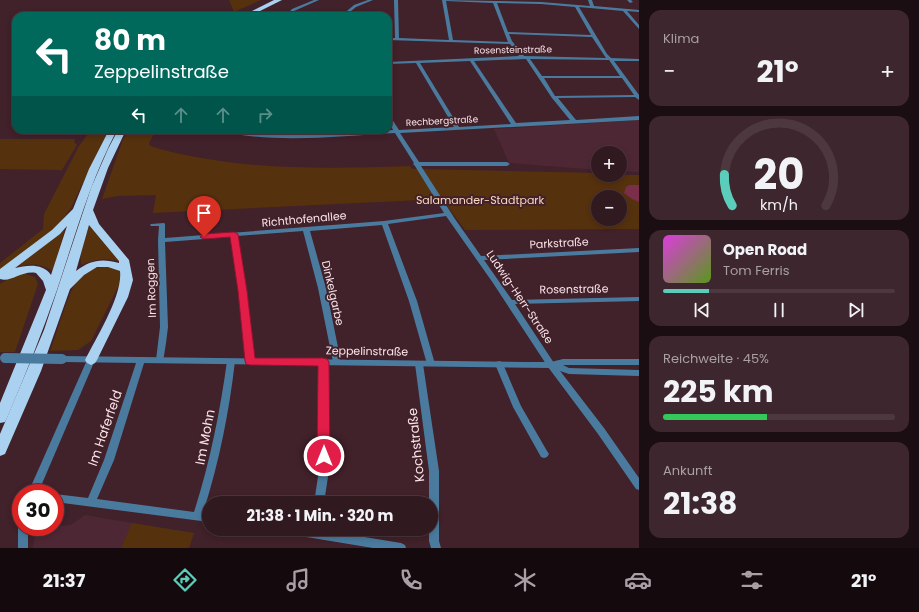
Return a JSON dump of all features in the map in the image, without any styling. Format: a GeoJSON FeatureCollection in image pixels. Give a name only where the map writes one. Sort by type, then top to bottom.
{"type":"FeatureCollection","features":[{"type":"Feature","properties":{"kind":"highway"},"geometry":{"type":"LineString","coordinates":[[246,12],[271,0]]}},
{"type":"Feature","properties":{"kind":"highway"},"geometry":{"type":"LineString","coordinates":[[254,12],[279,0]]}},
{"type":"Feature","properties":{"kind":"highway"},"geometry":{"type":"LineString","coordinates":[[0,450],[32,378],[64,289],[83,211],[99,156],[111,134]]}},
{"type":"Feature","properties":{"kind":"highway"},"geometry":{"type":"LineString","coordinates":[[0,418],[18,378],[83,211],[120,134]]}},
{"type":"Feature","properties":{"kind":"highway"},"geometry":{"type":"LineString","coordinates":[[83,211],[124,260],[127,280],[122,297],[91,360]]}},
{"type":"Feature","properties":{"kind":"highway"},"geometry":{"type":"LineString","coordinates":[[0,274],[83,211]]}},
{"type":"Feature","properties":{"kind":"highway"},"geometry":{"type":"LineString","coordinates":[[64,289],[82,270],[91,265],[101,262],[117,264],[126,270]]}},
{"type":"Feature","properties":{"kind":"highway"},"geometry":{"type":"LineString","coordinates":[[0,279],[16,271],[27,268],[38,269],[46,274],[50,280],[51,291]]}},
{"type":"Feature","properties":{"kind":"street"},"geometry":{"type":"LineString","coordinates":[[291,12],[317,0]]}},
{"type":"Feature","properties":{"kind":"street"},"geometry":{"type":"LineString","coordinates":[[354,0],[361,3]]}},
{"type":"Feature","properties":{"kind":"street"},"geometry":{"type":"LineString","coordinates":[[348,12],[361,3],[371,0]]}},
{"type":"Feature","properties":{"kind":"street"},"geometry":{"type":"LineString","coordinates":[[396,0],[397,39]]}},
{"type":"Feature","properties":{"kind":"street"},"geometry":{"type":"LineString","coordinates":[[450,41],[444,0],[495,2],[508,1],[639,12]]}},
{"type":"Feature","properties":{"kind":"street"},"geometry":{"type":"LineString","coordinates":[[590,0],[593,8]]}},
{"type":"Feature","properties":{"kind":"street"},"geometry":{"type":"LineString","coordinates":[[495,2],[511,43],[540,76],[554,97],[574,121]]}},
{"type":"Feature","properties":{"kind":"street"},"geometry":{"type":"LineString","coordinates":[[576,6],[593,36],[638,98]]}},
{"type":"Feature","properties":{"kind":"street"},"geometry":{"type":"LineString","coordinates":[[624,10],[639,28]]}},
{"type":"Feature","properties":{"kind":"street"},"geometry":{"type":"LineString","coordinates":[[507,34],[593,36]]}},
{"type":"Feature","properties":{"kind":"street"},"geometry":{"type":"LineString","coordinates":[[392,39],[511,43]]}},
{"type":"Feature","properties":{"kind":"street","name":"Rosensteinstraße"},"geometry":{"type":"LineString","coordinates":[[392,63],[524,57],[639,60]]}},
{"type":"Feature","properties":{"kind":"street"},"geometry":{"type":"LineString","coordinates":[[471,59],[515,125]]}},
{"type":"Feature","properties":{"kind":"street"},"geometry":{"type":"LineString","coordinates":[[417,62],[457,128]]}},
{"type":"Feature","properties":{"kind":"street"},"geometry":{"type":"LineString","coordinates":[[540,76],[624,77]]}},
{"type":"Feature","properties":{"kind":"street"},"geometry":{"type":"LineString","coordinates":[[554,97],[638,98]]}},
{"type":"Feature","properties":{"kind":"street","name":"Rechbergstraße"},"geometry":{"type":"LineString","coordinates":[[392,132],[639,118]]}},
{"type":"Feature","properties":{"kind":"street","name":"Ludwig-Herr-Straße"},"geometry":{"type":"LineString","coordinates":[[392,124],[448,214],[480,258],[551,365],[634,472],[639,486]]}},
{"type":"Feature","properties":{"kind":"street","name":"Rechbergstraße"},"geometry":{"type":"LineString","coordinates":[[252,134],[278,134]]}},
{"type":"Feature","properties":{"kind":"street"},"geometry":{"type":"LineString","coordinates":[[416,164],[507,164]]}},
{"type":"Feature","properties":{"kind":"street","name":"Richthofenallee"},"geometry":{"type":"LineString","coordinates":[[160,240],[384,223],[448,214]]}},
{"type":"Feature","properties":{"kind":"street"},"geometry":{"type":"LineString","coordinates":[[384,223],[413,301],[431,364]]}},
{"type":"Feature","properties":{"kind":"street","name":"Im Roggen"},"geometry":{"type":"LineString","coordinates":[[153,225],[162,224],[160,240],[163,321],[160,360]]}},
{"type":"Feature","properties":{"kind":"street","name":"Dinkelgarbe"},"geometry":{"type":"LineString","coordinates":[[306,229],[322,288],[337,362]]}},
{"type":"Feature","properties":{"kind":"street"},"geometry":{"type":"LineString","coordinates":[[234,234],[243,291],[250,361]]}},
{"type":"Feature","properties":{"kind":"street","name":"Parkstraße"},"geometry":{"type":"LineString","coordinates":[[480,258],[639,250]]}},
{"type":"Feature","properties":{"kind":"street","name":"Rosenstraße"},"geometry":{"type":"LineString","coordinates":[[509,302],[639,299]]}},
{"type":"Feature","properties":{"kind":"street","name":"Zeppelinstraße"},"geometry":{"type":"LineString","coordinates":[[3,358],[551,365],[563,362],[639,362]]}},
{"type":"Feature","properties":{"kind":"street"},"geometry":{"type":"LineString","coordinates":[[37,484],[91,360]]}},
{"type":"Feature","properties":{"kind":"street","name":"Im Haferfeld"},"geometry":{"type":"LineString","coordinates":[[91,502],[109,460],[141,360]]}},
{"type":"Feature","properties":{"kind":"street","name":"Im Mohn"},"geometry":{"type":"LineString","coordinates":[[197,517],[210,480],[220,432],[231,361]]}},
{"type":"Feature","properties":{"kind":"street"},"geometry":{"type":"LineString","coordinates":[[320,496],[324,470],[323,362]]}},
{"type":"Feature","properties":{"kind":"street","name":"Kochstraße"},"geometry":{"type":"LineString","coordinates":[[419,364],[434,471],[434,541],[436,548]]}},
{"type":"Feature","properties":{"kind":"street"},"geometry":{"type":"LineString","coordinates":[[499,364],[517,407],[544,454]]}},
{"type":"Feature","properties":{"kind":"street","name":"Zeppelinstraße"},"geometry":{"type":"LineString","coordinates":[[551,365],[569,371],[639,373]]}},
{"type":"Feature","properties":{"kind":"street"},"geometry":{"type":"LineString","coordinates":[[64,499],[202,517]]}},
{"type":"Feature","properties":{"kind":"street"},"geometry":{"type":"LineString","coordinates":[[22,548],[23,536]]}},
{"type":"Feature","properties":{"kind":"street"},"geometry":{"type":"LineString","coordinates":[[340,536],[401,548]]}},
{"type":"Feature","properties":{"kind":"shaded area"},"geometry":{"type":"Polygon","coordinates":[[[639,120],[639,172],[627,171],[627,146],[591,146],[591,169],[509,163],[494,129],[639,120]]]}},
{"type":"Feature","properties":{"kind":"shaded area"},"geometry":{"type":"Polygon","coordinates":[[[629,185],[639,185],[639,202],[627,195],[627,190],[625,190],[629,185]]]}},
{"type":"Feature","properties":{"kind":"shaded area"},"geometry":{"type":"Polygon","coordinates":[[[85,515],[194,533],[189,548],[33,548],[35,536],[64,536],[64,525],[71,525],[85,515]]]}},
{"type":"Feature","properties":{"kind":"green space"},"geometry":{"type":"Polygon","coordinates":[[[229,0],[261,0],[234,12],[229,0]]]}},
{"type":"Feature","properties":{"kind":"green space"},"geometry":{"type":"Polygon","coordinates":[[[88,134],[108,134],[71,208],[56,228],[0,270],[0,263],[43,229],[44,214],[79,146],[88,134]]]}},
{"type":"Feature","properties":{"kind":"green space","name":"Salamander-Stadtpark"},"geometry":{"type":"Polygon","coordinates":[[[126,134],[154,134],[149,143],[150,146],[214,160],[247,164],[312,168],[410,166],[412,169],[591,173],[591,182],[627,182],[627,175],[639,175],[639,229],[465,230],[442,199],[153,213],[156,195],[118,196],[102,199],[123,139],[126,134]]]}},
{"type":"Feature","properties":{"kind":"green space"},"geometry":{"type":"Polygon","coordinates":[[[0,139],[75,139],[74,142],[77,145],[62,170],[0,169],[0,139]]]}},
{"type":"Feature","properties":{"kind":"green space"},"geometry":{"type":"Polygon","coordinates":[[[90,223],[121,262],[101,259],[81,265],[80,253],[90,223]]]}},
{"type":"Feature","properties":{"kind":"green space"},"geometry":{"type":"Polygon","coordinates":[[[65,229],[53,271],[34,264],[14,267],[65,229]]]}},
{"type":"Feature","properties":{"kind":"green space"},"geometry":{"type":"Polygon","coordinates":[[[112,266],[119,270],[123,277],[91,341],[78,350],[50,351],[76,281],[80,276],[91,269],[112,266]]]}},
{"type":"Feature","properties":{"kind":"green space"},"geometry":{"type":"Polygon","coordinates":[[[23,273],[35,277],[38,284],[15,352],[0,352],[0,284],[14,275],[23,273]]]}},
{"type":"Feature","properties":{"kind":"green space"},"geometry":{"type":"Polygon","coordinates":[[[132,523],[194,533],[189,548],[121,548],[132,523]]]}},
{"type":"Feature","properties":{"kind":"route"},"geometry":{"type":"LineString","coordinates":[[204,237],[234,234],[243,291],[250,361],[323,362],[324,456]]}}]}
